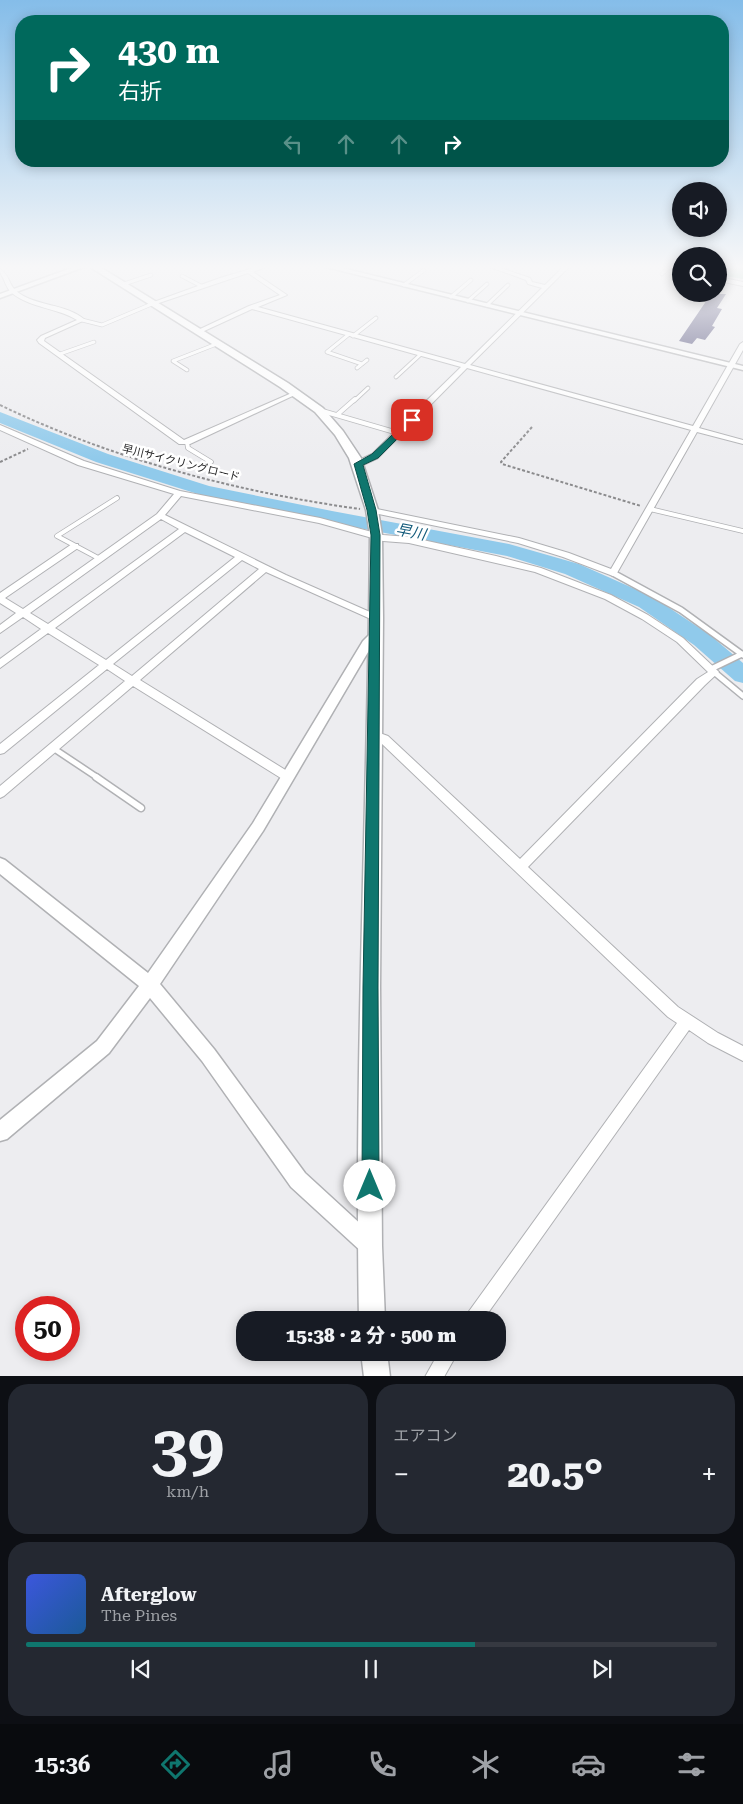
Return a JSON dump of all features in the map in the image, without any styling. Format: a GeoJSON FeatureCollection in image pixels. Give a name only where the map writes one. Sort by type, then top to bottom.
{"type":"FeatureCollection","features":[{"type":"Feature","properties":{"kind":"main road"},"geometry":{"type":"LineString","coordinates":[[200,331],[296,393],[318,410],[339,433],[358,464],[372,520],[376,627],[370,987],[372,1311]]}},
{"type":"Feature","properties":{"kind":"main road"},"geometry":{"type":"LineString","coordinates":[[375,1361],[377,1376]]}},
{"type":"Feature","properties":{"kind":"street"},"geometry":{"type":"LineString","coordinates":[[57,331],[40,339],[41,342],[182,442],[187,442],[296,393]]}},
{"type":"Feature","properties":{"kind":"street"},"geometry":{"type":"LineString","coordinates":[[337,331],[743,442]]}},
{"type":"Feature","properties":{"kind":"street"},"geometry":{"type":"LineString","coordinates":[[358,464],[375,456],[501,331]]}},
{"type":"Feature","properties":{"kind":"street"},"geometry":{"type":"LineString","coordinates":[[594,331],[743,368]]}},
{"type":"Feature","properties":{"kind":"street"},"geometry":{"type":"LineString","coordinates":[[0,427],[36,444],[109,473],[179,493],[320,521],[372,520],[519,541],[566,555],[613,573],[743,344]]}},
{"type":"Feature","properties":{"kind":"street"},"geometry":{"type":"LineString","coordinates":[[0,630],[160,516],[179,493]]}},
{"type":"Feature","properties":{"kind":"street"},"geometry":{"type":"LineString","coordinates":[[0,1132],[103,1047],[150,985],[258,827],[376,627],[266,568],[160,516]]}},
{"type":"Feature","properties":{"kind":"street"},"geometry":{"type":"LineString","coordinates":[[372,520],[559,577],[608,597],[645,617],[680,640],[713,669],[520,867]]}},
{"type":"Feature","properties":{"kind":"street"},"geometry":{"type":"LineString","coordinates":[[0,664],[185,528]]}},
{"type":"Feature","properties":{"kind":"street"},"geometry":{"type":"LineString","coordinates":[[75,546],[0,598],[288,777]]}},
{"type":"Feature","properties":{"kind":"street"},"geometry":{"type":"LineString","coordinates":[[0,750],[241,556]]}},
{"type":"Feature","properties":{"kind":"street"},"geometry":{"type":"LineString","coordinates":[[0,793],[266,568]]}},
{"type":"Feature","properties":{"kind":"street"},"geometry":{"type":"LineString","coordinates":[[374,735],[384,739],[659,999],[686,1022],[743,1054]]}},
{"type":"Feature","properties":{"kind":"street"},"geometry":{"type":"LineString","coordinates":[[1,867],[150,985],[208,1055],[298,1180],[370,1246]]}},
{"type":"Feature","properties":{"kind":"street"},"geometry":{"type":"LineString","coordinates":[[480,1311],[686,1022]]}},
{"type":"Feature","properties":{"kind":"street"},"geometry":{"type":"LineString","coordinates":[[434,1376],[444,1361]]}},
{"type":"Feature","properties":{"kind":"lane"},"geometry":{"type":"LineString","coordinates":[[357,331],[327,352],[362,364]]}},
{"type":"Feature","properties":{"kind":"lane"},"geometry":{"type":"LineString","coordinates":[[60,354],[94,342]]}},
{"type":"Feature","properties":{"kind":"lane"},"geometry":{"type":"LineString","coordinates":[[187,370],[173,361],[219,343]]}},
{"type":"Feature","properties":{"kind":"lane"},"geometry":{"type":"LineString","coordinates":[[396,377],[421,354]]}},
{"type":"Feature","properties":{"kind":"lane"},"geometry":{"type":"LineString","coordinates":[[358,368],[366,360]]}},
{"type":"Feature","properties":{"kind":"lane"},"geometry":{"type":"LineString","coordinates":[[338,414],[368,388]]}},
{"type":"Feature","properties":{"kind":"lane"},"geometry":{"type":"LineString","coordinates":[[318,410],[338,414],[398,434]]}},
{"type":"Feature","properties":{"kind":"lane"},"geometry":{"type":"LineString","coordinates":[[187,442],[188,448],[212,462]]}},
{"type":"Feature","properties":{"kind":"lane"},"geometry":{"type":"LineString","coordinates":[[100,559],[57,536],[117,498]]}},
{"type":"Feature","properties":{"kind":"lane"},"geometry":{"type":"LineString","coordinates":[[650,509],[743,531]]}},
{"type":"Feature","properties":{"kind":"lane"},"geometry":{"type":"LineString","coordinates":[[613,573],[652,591],[680,608],[741,655],[713,669],[743,696]]}},
{"type":"Feature","properties":{"kind":"lane"},"geometry":{"type":"LineString","coordinates":[[53,748],[141,808]]}},
{"type":"Feature","properties":{"kind":"path","name":"早川サイクリングロード"},"geometry":{"type":"LineString","coordinates":[[0,405],[75,439],[146,463],[223,482],[342,507],[372,520]]}},
{"type":"Feature","properties":{"kind":"path"},"geometry":{"type":"LineString","coordinates":[[532,427],[500,462],[502,464],[650,509]]}},
{"type":"Feature","properties":{"kind":"path"},"geometry":{"type":"LineString","coordinates":[[0,462],[22,454],[36,444]]}},
{"type":"Feature","properties":{"kind":"building"},"geometry":{"type":"Polygon","coordinates":[[[686,331],[712,331],[705,340],[697,338],[692,344],[679,341],[686,331]]]}},
{"type":"Feature","properties":{"kind":"waterway","name":"早川"},"geometry":{"type":"LineString","coordinates":[[0,417],[102,458],[207,491],[332,517],[509,550],[572,569],[646,602],[702,640],[743,675]]}},
{"type":"Feature","properties":{"kind":"route"},"geometry":{"type":"LineString","coordinates":[[370,1186],[370,987],[376,535],[374,532],[372,510],[358,464],[375,456],[412,420]]}}]}
